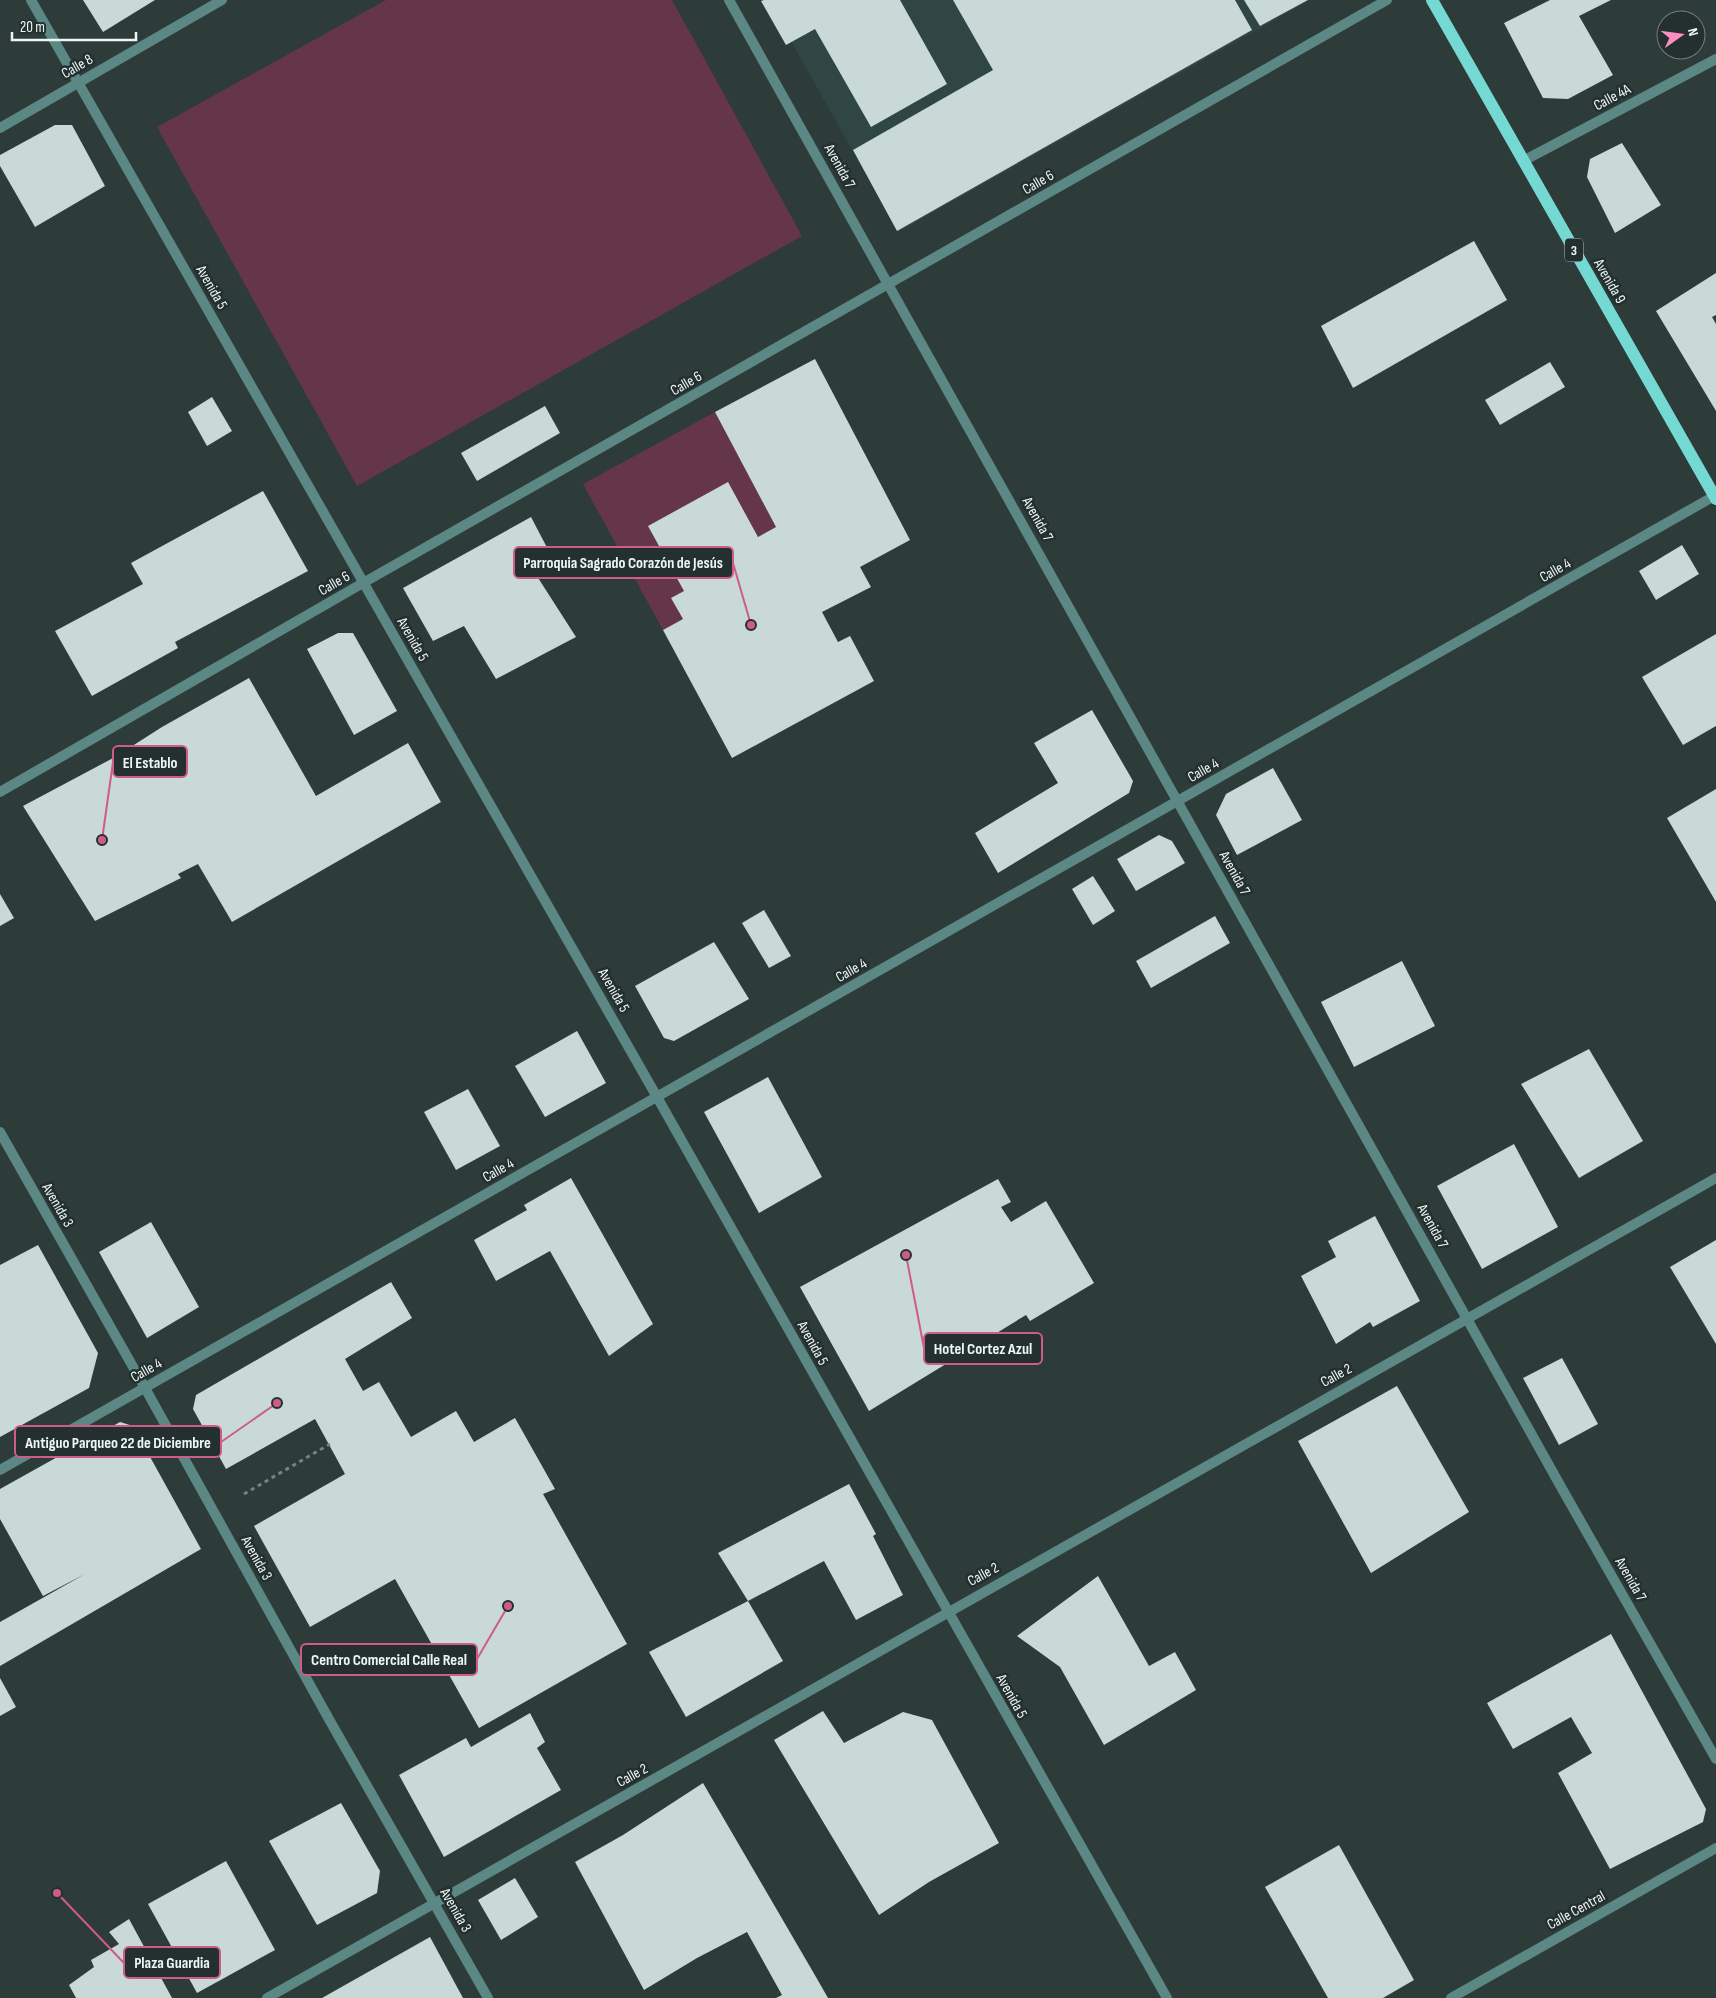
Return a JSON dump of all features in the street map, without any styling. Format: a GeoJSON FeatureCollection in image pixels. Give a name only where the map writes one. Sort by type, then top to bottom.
{"type":"FeatureCollection","features":[{"type":"Feature","properties":{"kind":"main road","name":"Avenida 9"},"geometry":{"type":"LineString","coordinates":[[1432,0],[1715,497]]}},
{"type":"Feature","properties":{"kind":"street","name":"Avenida 5"},"geometry":{"type":"LineString","coordinates":[[31,0],[657,1097],[1167,1998]]}},
{"type":"Feature","properties":{"kind":"street","name":"Calle 8"},"geometry":{"type":"LineString","coordinates":[[0,128],[222,0]]}},
{"type":"Feature","properties":{"kind":"street","name":"Avenida 7"},"geometry":{"type":"LineString","coordinates":[[729,0],[1716,1759]]}},
{"type":"Feature","properties":{"kind":"street","name":"Calle 6"},"geometry":{"type":"LineString","coordinates":[[0,792],[1387,0]]}},
{"type":"Feature","properties":{"kind":"street","name":"Calle 4A"},"geometry":{"type":"LineString","coordinates":[[1523,161],[1716,58]]}},
{"type":"Feature","properties":{"kind":"street","name":"Calle 4"},"geometry":{"type":"LineString","coordinates":[[0,1470],[1715,497]]}},
{"type":"Feature","properties":{"kind":"street","name":"Avenida 3"},"geometry":{"type":"LineString","coordinates":[[0,1132],[330,1721],[488,1998]]}},
{"type":"Feature","properties":{"kind":"street","name":"Calle 2"},"geometry":{"type":"LineString","coordinates":[[266,1998],[720,1743],[947,1611],[1716,1178]]}},
{"type":"Feature","properties":{"kind":"street","name":"Calle Central"},"geometry":{"type":"LineString","coordinates":[[1451,1998],[1716,1848]]}},
{"type":"Feature","properties":{"kind":"path"},"geometry":{"type":"LineString","coordinates":[[244,1494],[330,1444]]}},
{"type":"Feature","properties":{"kind":"shaded area"},"geometry":{"type":"Polygon","coordinates":[[[386,0],[672,0],[802,236],[357,486],[157,127],[386,0]]]}},
{"type":"Feature","properties":{"kind":"shaded area"},"geometry":{"type":"Polygon","coordinates":[[[768,0],[1310,0],[898,232],[768,0]]]}},
{"type":"Feature","properties":{"kind":"shaded area"},"geometry":{"type":"Polygon","coordinates":[[[715,412],[776,527],[758,537],[649,526],[684,591],[672,598],[683,619],[663,630],[583,484],[715,412]]]}},
{"type":"Feature","properties":{"kind":"building"},"geometry":{"type":"Polygon","coordinates":[[[83,0],[155,0],[103,32],[83,0]]]}},
{"type":"Feature","properties":{"kind":"building"},"geometry":{"type":"Polygon","coordinates":[[[900,0],[947,84],[871,127],[815,29],[786,45],[761,1],[900,0]]]}},
{"type":"Feature","properties":{"kind":"building"},"geometry":{"type":"Polygon","coordinates":[[[953,0],[1235,0],[1252,30],[897,231],[853,150],[993,70],[953,0]]]}},
{"type":"Feature","properties":{"kind":"building"},"geometry":{"type":"Polygon","coordinates":[[[1244,0],[1308,0],[1260,26],[1244,0]]]}},
{"type":"Feature","properties":{"kind":"building"},"geometry":{"type":"Polygon","coordinates":[[[1550,0],[1611,0],[1579,16],[1613,75],[1568,99],[1543,98],[1504,23],[1550,0]]]}},
{"type":"Feature","properties":{"kind":"building"},"geometry":{"type":"Polygon","coordinates":[[[55,125],[72,125],[105,186],[35,227],[0,166],[0,155],[55,125]]]}},
{"type":"Feature","properties":{"kind":"building"},"geometry":{"type":"Polygon","coordinates":[[[1622,143],[1661,205],[1615,233],[1587,177],[1590,159],[1622,143]]]}},
{"type":"Feature","properties":{"kind":"building"},"geometry":{"type":"Polygon","coordinates":[[[1474,241],[1507,300],[1353,388],[1321,326],[1474,241]]]}},
{"type":"Feature","properties":{"kind":"building"},"geometry":{"type":"Polygon","coordinates":[[[1716,273],[1716,315],[1712,317],[1716,324],[1716,411],[1656,311],[1716,273]]]}},
{"type":"Feature","properties":{"kind":"building"},"geometry":{"type":"Polygon","coordinates":[[[815,359],[910,540],[860,567],[871,587],[822,612],[838,642],[850,636],[874,681],[732,758],[663,630],[683,619],[671,598],[684,591],[648,526],[728,482],[758,537],[776,527],[715,412],[815,359]]]}},
{"type":"Feature","properties":{"kind":"building"},"geometry":{"type":"Polygon","coordinates":[[[1550,362],[1565,387],[1500,425],[1485,400],[1550,362]]]}},
{"type":"Feature","properties":{"kind":"building"},"geometry":{"type":"Polygon","coordinates":[[[212,397],[232,431],[207,446],[188,412],[212,397]]]}},
{"type":"Feature","properties":{"kind":"building"},"geometry":{"type":"Polygon","coordinates":[[[545,406],[560,433],[477,481],[461,453],[545,406]]]}},
{"type":"Feature","properties":{"kind":"building"},"geometry":{"type":"Polygon","coordinates":[[[263,491],[308,571],[175,642],[178,648],[92,696],[55,631],[143,584],[131,563],[263,491]]]}},
{"type":"Feature","properties":{"kind":"building"},"geometry":{"type":"Polygon","coordinates":[[[531,517],[553,559],[533,570],[576,637],[496,679],[464,626],[433,641],[403,588],[531,517]]]}},
{"type":"Feature","properties":{"kind":"building"},"geometry":{"type":"Polygon","coordinates":[[[1682,545],[1699,574],[1656,600],[1639,571],[1682,545]]]}},
{"type":"Feature","properties":{"kind":"building"},"geometry":{"type":"Polygon","coordinates":[[[338,633],[353,633],[397,711],[354,735],[307,649],[338,633]]]}},
{"type":"Feature","properties":{"kind":"building"},"geometry":{"type":"Polygon","coordinates":[[[1716,634],[1716,726],[1683,745],[1642,677],[1716,634]]]}},
{"type":"Feature","properties":{"kind":"building"},"geometry":{"type":"Polygon","coordinates":[[[249,678],[316,796],[408,743],[441,802],[232,922],[198,864],[178,874],[181,878],[95,921],[23,806],[115,757],[162,727],[249,678]]]}},
{"type":"Feature","properties":{"kind":"building"},"geometry":{"type":"Polygon","coordinates":[[[1092,710],[1133,781],[1129,793],[998,873],[975,833],[1058,783],[1034,743],[1092,710]]]}},
{"type":"Feature","properties":{"kind":"building"},"geometry":{"type":"Polygon","coordinates":[[[1273,768],[1302,820],[1237,855],[1216,815],[1226,794],[1273,768]]]}},
{"type":"Feature","properties":{"kind":"building"},"geometry":{"type":"Polygon","coordinates":[[[1716,789],[1716,902],[1667,818],[1716,789]]]}},
{"type":"Feature","properties":{"kind":"building"},"geometry":{"type":"Polygon","coordinates":[[[1159,835],[1172,841],[1185,863],[1136,891],[1117,859],[1159,835]]]}},
{"type":"Feature","properties":{"kind":"building"},"geometry":{"type":"Polygon","coordinates":[[[1093,876],[1115,911],[1093,925],[1072,889],[1093,876]]]}},
{"type":"Feature","properties":{"kind":"building"},"geometry":{"type":"Polygon","coordinates":[[[0,894],[14,918],[0,926],[0,894]]]}},
{"type":"Feature","properties":{"kind":"building"},"geometry":{"type":"Polygon","coordinates":[[[764,910],[791,956],[769,968],[742,923],[764,910]]]}},
{"type":"Feature","properties":{"kind":"building"},"geometry":{"type":"Polygon","coordinates":[[[1215,916],[1230,943],[1151,988],[1136,961],[1215,916]]]}},
{"type":"Feature","properties":{"kind":"building"},"geometry":{"type":"Polygon","coordinates":[[[714,942],[749,999],[674,1041],[664,1038],[635,986],[714,942]]]}},
{"type":"Feature","properties":{"kind":"building"},"geometry":{"type":"Polygon","coordinates":[[[1402,961],[1435,1026],[1354,1067],[1321,1002],[1402,961]]]}},
{"type":"Feature","properties":{"kind":"building"},"geometry":{"type":"Polygon","coordinates":[[[577,1031],[606,1083],[545,1117],[515,1066],[577,1031]]]}},
{"type":"Feature","properties":{"kind":"building"},"geometry":{"type":"Polygon","coordinates":[[[1589,1049],[1643,1141],[1579,1178],[1521,1084],[1589,1049]]]}},
{"type":"Feature","properties":{"kind":"building"},"geometry":{"type":"Polygon","coordinates":[[[768,1077],[822,1177],[759,1213],[704,1112],[768,1077]]]}},
{"type":"Feature","properties":{"kind":"building"},"geometry":{"type":"Polygon","coordinates":[[[468,1089],[500,1146],[456,1170],[424,1112],[468,1089]]]}},
{"type":"Feature","properties":{"kind":"building"},"geometry":{"type":"Polygon","coordinates":[[[1514,1144],[1558,1227],[1482,1269],[1437,1186],[1514,1144]]]}},
{"type":"Feature","properties":{"kind":"building"},"geometry":{"type":"Polygon","coordinates":[[[571,1178],[653,1324],[609,1356],[550,1251],[496,1281],[474,1240],[527,1210],[524,1205],[571,1178]]]}},
{"type":"Feature","properties":{"kind":"building"},"geometry":{"type":"Polygon","coordinates":[[[998,1179],[1011,1202],[1001,1207],[1011,1222],[1046,1201],[1094,1283],[1030,1321],[1026,1315],[869,1411],[800,1287],[998,1179]]]}},
{"type":"Feature","properties":{"kind":"building"},"geometry":{"type":"Polygon","coordinates":[[[1375,1216],[1420,1301],[1373,1327],[1370,1322],[1336,1344],[1301,1276],[1336,1257],[1328,1241],[1375,1216]]]}},
{"type":"Feature","properties":{"kind":"building"},"geometry":{"type":"Polygon","coordinates":[[[151,1222],[199,1307],[147,1338],[99,1252],[151,1222]]]}},
{"type":"Feature","properties":{"kind":"building"},"geometry":{"type":"Polygon","coordinates":[[[1716,1240],[1716,1344],[1670,1267],[1716,1240]]]}},
{"type":"Feature","properties":{"kind":"building"},"geometry":{"type":"Polygon","coordinates":[[[38,1245],[98,1353],[89,1388],[0,1437],[0,1265],[38,1245]]]}},
{"type":"Feature","properties":{"kind":"building"},"geometry":{"type":"Polygon","coordinates":[[[391,1282],[412,1318],[345,1359],[363,1391],[379,1382],[411,1437],[456,1411],[474,1442],[515,1418],[555,1489],[543,1494],[627,1644],[479,1728],[395,1579],[310,1627],[254,1526],[345,1474],[315,1419],[226,1469],[193,1409],[196,1395],[391,1282]]]}},
{"type":"Feature","properties":{"kind":"building"},"geometry":{"type":"Polygon","coordinates":[[[1562,1358],[1598,1424],[1559,1445],[1523,1378],[1562,1358]]]}},
{"type":"Feature","properties":{"kind":"building"},"geometry":{"type":"Polygon","coordinates":[[[1397,1386],[1469,1512],[1371,1573],[1298,1441],[1397,1386]]]}},
{"type":"Feature","properties":{"kind":"building"},"geometry":{"type":"Polygon","coordinates":[[[120,1422],[133,1426],[201,1549],[0,1666],[0,1622],[85,1574],[43,1596],[0,1519],[0,1489],[120,1422]]]}},
{"type":"Feature","properties":{"kind":"building"},"geometry":{"type":"Polygon","coordinates":[[[849,1484],[876,1534],[873,1536],[903,1595],[856,1620],[824,1561],[748,1601],[718,1553],[849,1484]]]}},
{"type":"Feature","properties":{"kind":"building"},"geometry":{"type":"Polygon","coordinates":[[[1098,1576],[1149,1666],[1175,1652],[1196,1690],[1104,1745],[1060,1667],[1017,1636],[1098,1576]]]}},
{"type":"Feature","properties":{"kind":"building"},"geometry":{"type":"Polygon","coordinates":[[[748,1601],[783,1661],[686,1717],[649,1652],[748,1601]]]}},
{"type":"Feature","properties":{"kind":"building"},"geometry":{"type":"Polygon","coordinates":[[[1611,1634],[1706,1809],[1703,1822],[1610,1869],[1558,1773],[1592,1753],[1571,1717],[1513,1749],[1487,1703],[1611,1634]]]}},
{"type":"Feature","properties":{"kind":"building"},"geometry":{"type":"Polygon","coordinates":[[[0,1678],[16,1707],[0,1716],[0,1678]]]}},
{"type":"Feature","properties":{"kind":"building"},"geometry":{"type":"Polygon","coordinates":[[[823,1711],[844,1743],[903,1712],[932,1720],[999,1843],[929,1882],[879,1915],[774,1740],[823,1711]]]}},
{"type":"Feature","properties":{"kind":"building"},"geometry":{"type":"Polygon","coordinates":[[[530,1713],[545,1742],[537,1748],[561,1790],[444,1857],[399,1775],[466,1738],[471,1747],[530,1713]]]}},
{"type":"Feature","properties":{"kind":"building"},"geometry":{"type":"Polygon","coordinates":[[[703,1783],[828,1998],[776,1998],[782,1995],[747,1932],[697,1958],[644,1990],[575,1862],[623,1835],[703,1783]]]}},
{"type":"Feature","properties":{"kind":"building"},"geometry":{"type":"Polygon","coordinates":[[[341,1803],[380,1871],[377,1893],[317,1925],[269,1841],[341,1803]]]}},
{"type":"Feature","properties":{"kind":"building"},"geometry":{"type":"Polygon","coordinates":[[[1339,1845],[1414,1980],[1383,1998],[1328,1998],[1265,1887],[1339,1845]]]}},
{"type":"Feature","properties":{"kind":"building"},"geometry":{"type":"Polygon","coordinates":[[[226,1861],[275,1950],[197,1993],[148,1904],[226,1861]]]}},
{"type":"Feature","properties":{"kind":"building"},"geometry":{"type":"Polygon","coordinates":[[[515,1878],[538,1917],[501,1940],[478,1900],[515,1878]]]}},
{"type":"Feature","properties":{"kind":"building"},"geometry":{"type":"Polygon","coordinates":[[[129,1919],[172,1998],[76,1998],[69,1985],[94,1967],[91,1960],[119,1944],[109,1932],[129,1919]]]}},
{"type":"Feature","properties":{"kind":"building"},"geometry":{"type":"Polygon","coordinates":[[[430,1937],[463,1998],[322,1998],[430,1937]]]}},
{"type":"Feature","properties":{"kind":"place","name":"Parroquia Sagrado Corazón de Jesús"},"geometry":{"type":"Point","coordinates":[751,625]}},
{"type":"Feature","properties":{"kind":"place","name":"El Establo"},"geometry":{"type":"Point","coordinates":[102,840]}},
{"type":"Feature","properties":{"kind":"place","name":"Hotel Cortez Azul"},"geometry":{"type":"Point","coordinates":[906,1255]}},
{"type":"Feature","properties":{"kind":"place","name":"Antiguo Parqueo 22 de Diciembre"},"geometry":{"type":"Point","coordinates":[277,1403]}},
{"type":"Feature","properties":{"kind":"place","name":"Centro Comercial Calle Real"},"geometry":{"type":"Point","coordinates":[508,1606]}},
{"type":"Feature","properties":{"kind":"place","name":"Plaza Guardia"},"geometry":{"type":"Point","coordinates":[57,1893]}}]}
